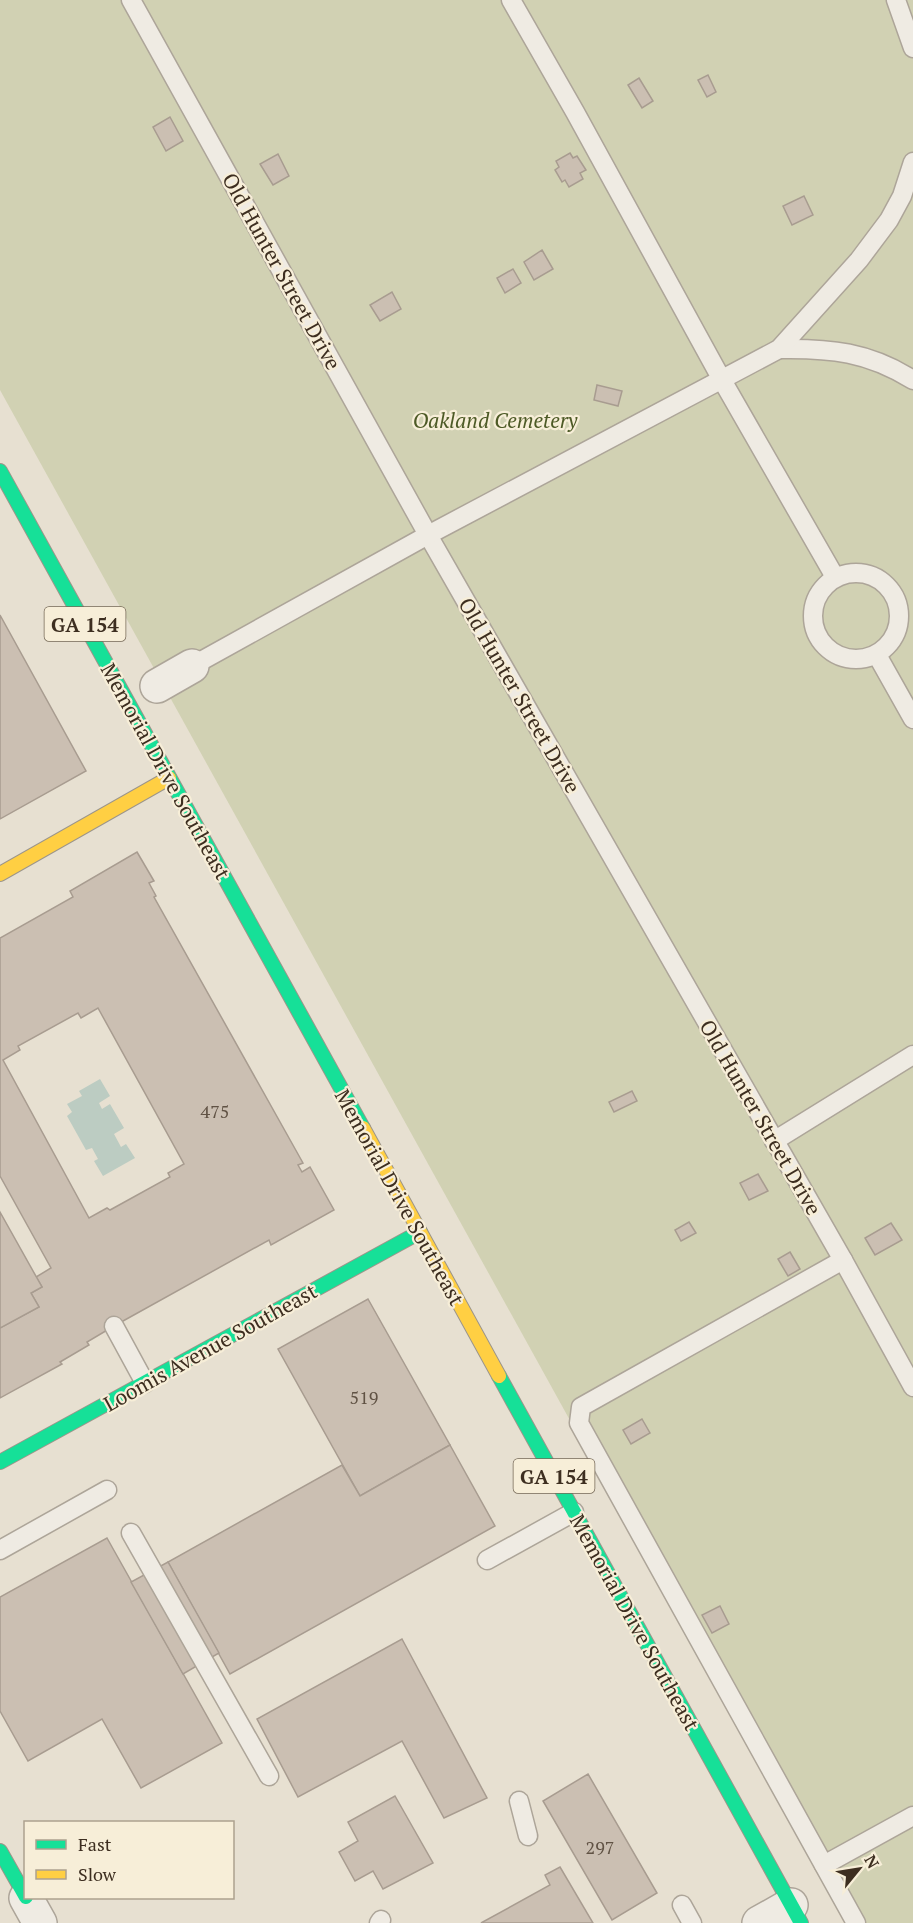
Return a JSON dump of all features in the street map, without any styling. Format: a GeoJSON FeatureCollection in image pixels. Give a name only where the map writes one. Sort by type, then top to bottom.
{"type":"FeatureCollection","features":[{"type":"Feature","properties":{"kind":"main road","name":"Memorial Drive Southeast"},"geometry":{"type":"LineString","coordinates":[[0,471],[796,1914]]}},
{"type":"Feature","properties":{"kind":"main road"},"geometry":{"type":"LineString","coordinates":[[0,874],[169,778]]}},
{"type":"Feature","properties":{"kind":"main road","name":"Loomis Avenue Southeast"},"geometry":{"type":"LineString","coordinates":[[0,1462],[420,1232]]}},
{"type":"Feature","properties":{"kind":"main road"},"geometry":{"type":"LineString","coordinates":[[0,1851],[24,1893]]}},
{"type":"Feature","properties":{"kind":"street"},"geometry":{"type":"LineString","coordinates":[[157,686],[192,666]]}},
{"type":"Feature","properties":{"kind":"street"},"geometry":{"type":"LineString","coordinates":[[27,1899],[40,1923]]}},
{"type":"Feature","properties":{"kind":"street"},"geometry":{"type":"LineString","coordinates":[[759,1923],[796,1914]]}},
{"type":"Feature","properties":{"kind":"lane","name":"Old Hunter Street Drive"},"geometry":{"type":"LineString","coordinates":[[131,0],[428,535],[843,1260],[913,1387]]}},
{"type":"Feature","properties":{"kind":"lane"},"geometry":{"type":"LineString","coordinates":[[511,0],[835,578]]}},
{"type":"Feature","properties":{"kind":"lane"},"geometry":{"type":"LineString","coordinates":[[896,0],[913,48]]}},
{"type":"Feature","properties":{"kind":"lane"},"geometry":{"type":"LineString","coordinates":[[192,666],[428,535],[779,350],[859,260],[889,220],[912,171]]}},
{"type":"Feature","properties":{"kind":"lane"},"geometry":{"type":"LineString","coordinates":[[779,350],[813,349],[846,352],[872,359],[913,380]]}},
{"type":"Feature","properties":{"kind":"lane"},"geometry":{"type":"LineString","coordinates":[[862,572],[880,580],[894,595],[899,615],[896,634],[888,646],[877,655],[851,660],[838,656],[826,648],[818,637],[813,624],[812,610],[820,592],[835,578],[848,573],[862,572]]}},
{"type":"Feature","properties":{"kind":"lane"},"geometry":{"type":"LineString","coordinates":[[877,655],[913,719]]}},
{"type":"Feature","properties":{"kind":"lane"},"geometry":{"type":"LineString","coordinates":[[774,1141],[913,1055]]}},
{"type":"Feature","properties":{"kind":"lane"},"geometry":{"type":"LineString","coordinates":[[843,1260],[581,1407],[579,1423],[856,1923]]}},
{"type":"Feature","properties":{"kind":"lane"},"geometry":{"type":"LineString","coordinates":[[114,1326],[145,1383]]}},
{"type":"Feature","properties":{"kind":"lane"},"geometry":{"type":"LineString","coordinates":[[0,1550],[107,1490]]}},
{"type":"Feature","properties":{"kind":"lane"},"geometry":{"type":"LineString","coordinates":[[487,1560],[574,1512]]}},
{"type":"Feature","properties":{"kind":"lane"},"geometry":{"type":"LineString","coordinates":[[131,1533],[269,1776]]}},
{"type":"Feature","properties":{"kind":"lane"},"geometry":{"type":"LineString","coordinates":[[519,1802],[528,1836]]}},
{"type":"Feature","properties":{"kind":"lane"},"geometry":{"type":"LineString","coordinates":[[824,1865],[913,1816]]}},
{"type":"Feature","properties":{"kind":"lane"},"geometry":{"type":"LineString","coordinates":[[682,1905],[692,1923]]}},
{"type":"Feature","properties":{"kind":"green space","name":"Oakland Cemetery"},"geometry":{"type":"Polygon","coordinates":[[[0,0],[913,0],[913,1923],[848,1923],[0,390],[0,0]]]}},
{"type":"Feature","properties":{"kind":"shaded area"},"geometry":{"type":"Polygon","coordinates":[[[100,1079],[110,1096],[99,1103],[102,1109],[110,1104],[124,1128],[114,1134],[121,1147],[126,1144],[135,1158],[103,1176],[94,1161],[98,1159],[92,1148],[86,1150],[67,1116],[72,1112],[67,1104],[82,1096],[79,1091],[100,1079]]]}},
{"type":"Feature","properties":{"kind":"building"},"geometry":{"type":"Polygon","coordinates":[[[708,75],[716,92],[707,97],[698,80],[708,75]]]}},
{"type":"Feature","properties":{"kind":"building"},"geometry":{"type":"Polygon","coordinates":[[[639,78],[653,101],[642,108],[628,85],[639,78]]]}},
{"type":"Feature","properties":{"kind":"building"},"geometry":{"type":"Polygon","coordinates":[[[170,117],[183,141],[166,151],[153,127],[170,117]]]}},
{"type":"Feature","properties":{"kind":"building"},"geometry":{"type":"Polygon","coordinates":[[[570,153],[573,158],[577,156],[586,170],[580,173],[583,179],[569,187],[565,180],[562,182],[555,170],[559,167],[556,161],[570,153]]]}},
{"type":"Feature","properties":{"kind":"building"},"geometry":{"type":"Polygon","coordinates":[[[278,154],[289,176],[273,185],[260,164],[278,154]]]}},
{"type":"Feature","properties":{"kind":"building"},"geometry":{"type":"Polygon","coordinates":[[[804,196],[813,215],[792,225],[783,206],[804,196]]]}},
{"type":"Feature","properties":{"kind":"building"},"geometry":{"type":"Polygon","coordinates":[[[542,250],[553,269],[534,280],[524,262],[542,250]]]}},
{"type":"Feature","properties":{"kind":"building"},"geometry":{"type":"Polygon","coordinates":[[[513,269],[521,283],[505,293],[497,278],[513,269]]]}},
{"type":"Feature","properties":{"kind":"building"},"geometry":{"type":"Polygon","coordinates":[[[392,292],[401,309],[380,321],[370,305],[392,292]]]}},
{"type":"Feature","properties":{"kind":"building"},"geometry":{"type":"Polygon","coordinates":[[[597,385],[622,391],[618,406],[594,400],[597,385]]]}},
{"type":"Feature","properties":{"kind":"building"},"geometry":{"type":"Polygon","coordinates":[[[0,615],[86,771],[0,819],[0,615]]]}},
{"type":"Feature","properties":{"kind":"building"},"geometry":{"type":"Polygon","coordinates":[[[137,852],[154,881],[149,883],[156,896],[154,897],[303,1163],[298,1165],[302,1172],[310,1167],[334,1210],[271,1245],[269,1240],[114,1326],[87,1342],[89,1345],[60,1362],[62,1364],[0,1398],[0,1328],[39,1307],[31,1293],[42,1287],[36,1277],[51,1268],[0,1176],[0,938],[73,897],[70,891],[137,852]],[[98,1008],[81,1018],[78,1013],[18,1046],[20,1050],[3,1060],[89,1218],[107,1208],[110,1210],[170,1177],[168,1173],[184,1164],[98,1008]]]}},
{"type":"Feature","properties":{"kind":"building"},"geometry":{"type":"Polygon","coordinates":[[[632,1091],[637,1101],[614,1112],[609,1102],[632,1091]]]}},
{"type":"Feature","properties":{"kind":"building"},"geometry":{"type":"Polygon","coordinates":[[[758,1174],[768,1191],[749,1200],[740,1183],[758,1174]]]}},
{"type":"Feature","properties":{"kind":"building"},"geometry":{"type":"Polygon","coordinates":[[[0,1212],[42,1287],[31,1293],[39,1307],[0,1328],[0,1212]]]}},
{"type":"Feature","properties":{"kind":"building"},"geometry":{"type":"Polygon","coordinates":[[[689,1222],[696,1233],[681,1241],[675,1230],[689,1222]]]}},
{"type":"Feature","properties":{"kind":"building"},"geometry":{"type":"Polygon","coordinates":[[[891,1223],[902,1240],[875,1255],[865,1238],[891,1223]]]}},
{"type":"Feature","properties":{"kind":"building"},"geometry":{"type":"Polygon","coordinates":[[[790,1252],[800,1269],[788,1276],[778,1259],[790,1252]]]}},
{"type":"Feature","properties":{"kind":"building"},"geometry":{"type":"Polygon","coordinates":[[[368,1299],[450,1445],[360,1496],[278,1349],[368,1299]]]}},
{"type":"Feature","properties":{"kind":"building"},"geometry":{"type":"Polygon","coordinates":[[[642,1419],[650,1433],[631,1444],[623,1430],[642,1419]]]}},
{"type":"Feature","properties":{"kind":"building"},"geometry":{"type":"Polygon","coordinates":[[[450,1445],[495,1526],[230,1674],[168,1562],[342,1465],[360,1496],[450,1445]]]}},
{"type":"Feature","properties":{"kind":"building"},"geometry":{"type":"Polygon","coordinates":[[[107,1538],[222,1743],[141,1788],[102,1719],[28,1761],[0,1711],[0,1597],[107,1538]]]}},
{"type":"Feature","properties":{"kind":"building"},"geometry":{"type":"Polygon","coordinates":[[[168,1562],[219,1653],[183,1674],[131,1582],[168,1562]]]}},
{"type":"Feature","properties":{"kind":"building"},"geometry":{"type":"Polygon","coordinates":[[[720,1606],[729,1624],[712,1633],[702,1615],[720,1606]]]}},
{"type":"Feature","properties":{"kind":"building"},"geometry":{"type":"Polygon","coordinates":[[[402,1639],[487,1798],[444,1818],[402,1741],[298,1797],[257,1719],[402,1639]]]}},
{"type":"Feature","properties":{"kind":"building"},"geometry":{"type":"Polygon","coordinates":[[[588,1774],[657,1893],[612,1920],[543,1801],[588,1774]]]}},
{"type":"Feature","properties":{"kind":"building"},"geometry":{"type":"Polygon","coordinates":[[[395,1796],[433,1863],[383,1889],[373,1871],[355,1881],[339,1852],[358,1841],[348,1822],[395,1796]]]}},
{"type":"Feature","properties":{"kind":"building"},"geometry":{"type":"Polygon","coordinates":[[[560,1867],[593,1923],[481,1923],[550,1885],[545,1875],[560,1867]]]}},
{"type":"Feature","properties":{"kind":"traffic: fast"},"geometry":{"type":"LineString","coordinates":[[0,471],[363,1128]]}},
{"type":"Feature","properties":{"kind":"traffic: fast"},"geometry":{"type":"LineString","coordinates":[[0,1462],[420,1232]]}},
{"type":"Feature","properties":{"kind":"traffic: fast"},"geometry":{"type":"LineString","coordinates":[[499,1376],[801,1923]]}},
{"type":"Feature","properties":{"kind":"traffic: fast"},"geometry":{"type":"LineString","coordinates":[[0,1851],[24,1893]]}},
{"type":"Feature","properties":{"kind":"traffic: slow"},"geometry":{"type":"LineString","coordinates":[[0,874],[169,778]]}},
{"type":"Feature","properties":{"kind":"traffic: slow"},"geometry":{"type":"LineString","coordinates":[[363,1128],[499,1376]]}}]}
